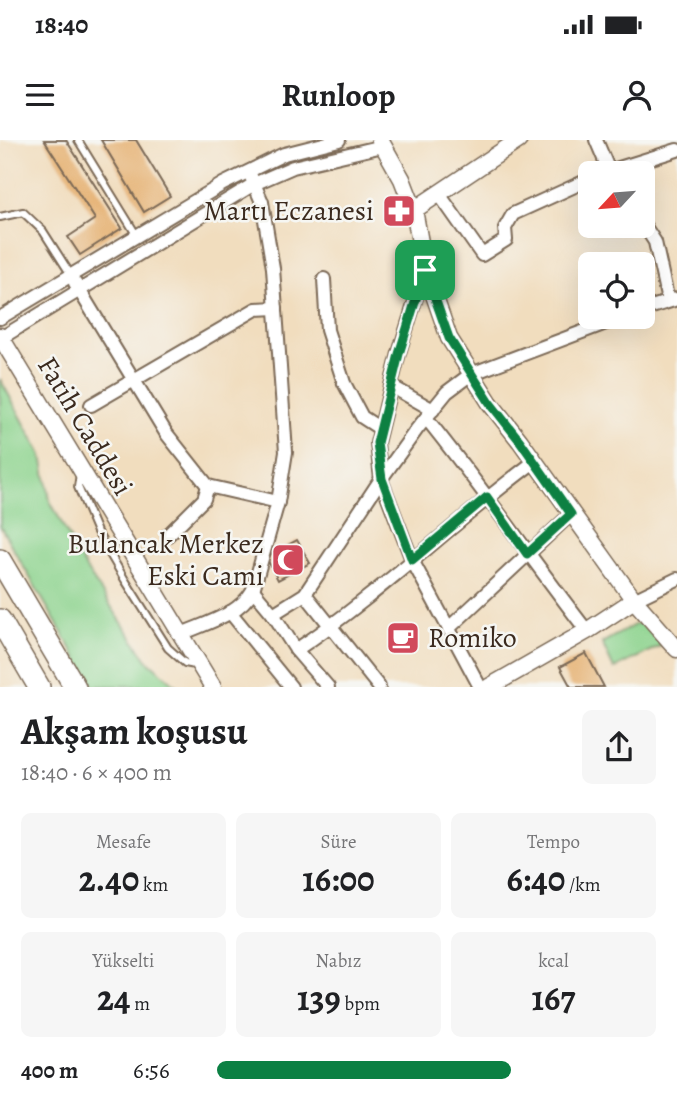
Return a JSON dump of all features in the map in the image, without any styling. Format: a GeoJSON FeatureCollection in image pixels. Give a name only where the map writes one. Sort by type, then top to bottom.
{"type":"FeatureCollection","features":[{"type":"Feature","properties":{"kind":"highway"},"geometry":{"type":"LineString","coordinates":[[0,560],[75,687]]}},
{"type":"Feature","properties":{"kind":"highway"},"geometry":{"type":"LineString","coordinates":[[0,620],[39,687]]}},
{"type":"Feature","properties":{"kind":"street"},"geometry":{"type":"LineString","coordinates":[[0,337],[79,289],[284,154],[339,140]]}},
{"type":"Feature","properties":{"kind":"street"},"geometry":{"type":"LineString","coordinates":[[414,210],[519,140]]}},
{"type":"Feature","properties":{"kind":"street"},"geometry":{"type":"LineString","coordinates":[[596,140],[603,161]]}},
{"type":"Feature","properties":{"kind":"street"},"geometry":{"type":"LineString","coordinates":[[0,318],[223,184],[382,143],[402,178],[414,210],[425,270],[449,338],[490,403],[634,600],[677,649]]}},
{"type":"Feature","properties":{"kind":"street"},"geometry":{"type":"LineString","coordinates":[[642,161],[677,150]]}},
{"type":"Feature","properties":{"kind":"street"},"geometry":{"type":"LineString","coordinates":[[181,634],[230,612],[247,601],[253,590],[278,502],[286,452],[273,268],[262,202],[251,178]]}},
{"type":"Feature","properties":{"kind":"street"},"geometry":{"type":"LineString","coordinates":[[439,194],[482,255],[506,240],[505,228],[513,214],[578,184]]}},
{"type":"Feature","properties":{"kind":"street"},"geometry":{"type":"LineString","coordinates":[[652,238],[673,300],[655,306]]}},
{"type":"Feature","properties":{"kind":"street"},"geometry":{"type":"LineString","coordinates":[[425,270],[405,331],[377,443],[382,479],[412,560],[480,687]]}},
{"type":"Feature","properties":{"kind":"street"},"geometry":{"type":"LineString","coordinates":[[71,276],[166,433],[208,486],[278,502]]}},
{"type":"Feature","properties":{"kind":"street"},"geometry":{"type":"LineString","coordinates":[[324,279],[327,330],[344,383],[362,417],[379,428]]}},
{"type":"Feature","properties":{"kind":"street"},"geometry":{"type":"LineString","coordinates":[[91,405],[256,309],[276,308]]}},
{"type":"Feature","properties":{"kind":"street"},"geometry":{"type":"LineString","coordinates":[[273,614],[305,594],[382,479],[447,392],[471,374],[590,329]]}},
{"type":"Feature","properties":{"kind":"street","name":"Fatih Caddesi"},"geometry":{"type":"LineString","coordinates":[[0,337],[213,687]]}},
{"type":"Feature","properties":{"kind":"street"},"geometry":{"type":"LineString","coordinates":[[391,386],[429,414],[527,554],[587,631]]}},
{"type":"Feature","properties":{"kind":"street"},"geometry":{"type":"LineString","coordinates":[[296,650],[332,626],[487,497],[534,462]]}},
{"type":"Feature","properties":{"kind":"street"},"geometry":{"type":"LineString","coordinates":[[168,535],[204,499],[208,486]]}},
{"type":"Feature","properties":{"kind":"street"},"geometry":{"type":"LineString","coordinates":[[449,628],[571,514]]}},
{"type":"Feature","properties":{"kind":"street"},"geometry":{"type":"LineString","coordinates":[[489,687],[587,631],[634,600],[677,579]]}},
{"type":"Feature","properties":{"kind":"street"},"geometry":{"type":"LineString","coordinates":[[253,590],[273,614],[296,650],[328,687]]}},
{"type":"Feature","properties":{"kind":"street"},"geometry":{"type":"LineString","coordinates":[[305,594],[379,687]]}},
{"type":"Feature","properties":{"kind":"street"},"geometry":{"type":"LineString","coordinates":[[230,612],[291,687]]}},
{"type":"Feature","properties":{"kind":"lane"},"geometry":{"type":"LineString","coordinates":[[78,140],[137,236]]}},
{"type":"Feature","properties":{"kind":"lane"},"geometry":{"type":"LineString","coordinates":[[0,217],[23,212],[43,231],[71,276]]}},
{"type":"Feature","properties":{"kind":"lane"},"geometry":{"type":"LineString","coordinates":[[81,469],[78,487],[97,532],[125,580],[168,649],[185,663],[200,666]]}},
{"type":"Feature","properties":{"kind":"green space"},"geometry":{"type":"Polygon","coordinates":[[[0,379],[42,455],[50,501],[86,569],[147,660],[177,686],[93,686],[0,526],[0,379]]]}},
{"type":"Feature","properties":{"kind":"green space"},"geometry":{"type":"Polygon","coordinates":[[[647,618],[662,645],[614,669],[602,643],[647,618]]]}},
{"type":"Feature","properties":{"kind":"building"},"geometry":{"type":"Polygon","coordinates":[[[44,140],[66,140],[122,228],[80,255],[68,237],[95,219],[44,140]]]}},
{"type":"Feature","properties":{"kind":"building"},"geometry":{"type":"Polygon","coordinates":[[[101,140],[136,140],[170,196],[144,212],[101,140]]]}},
{"type":"Feature","properties":{"kind":"building","name":"Bulancak Merkez Eski Cami"},"geometry":{"type":"Polygon","coordinates":[[[297,540],[310,563],[278,580],[266,557],[297,540]]]}},
{"type":"Feature","properties":{"kind":"building"},"geometry":{"type":"Polygon","coordinates":[[[586,653],[604,687],[571,687],[560,667],[586,653]]]}},
{"type":"Feature","properties":{"kind":"place","name":"Martı Eczanesi"},"geometry":{"type":"Point","coordinates":[399,211]}},
{"type":"Feature","properties":{"kind":"place","name":"Bulancak Merkez Eski Cami"},"geometry":{"type":"Point","coordinates":[288,560]}},
{"type":"Feature","properties":{"kind":"place","name":"Romiko"},"geometry":{"type":"Point","coordinates":[403,638]}},
{"type":"Feature","properties":{"kind":"route"},"geometry":{"type":"LineString","coordinates":[[425,270],[449,338],[490,403],[571,514],[527,554],[487,497],[412,560],[382,479],[377,443],[383,411],[425,270]]}}]}
